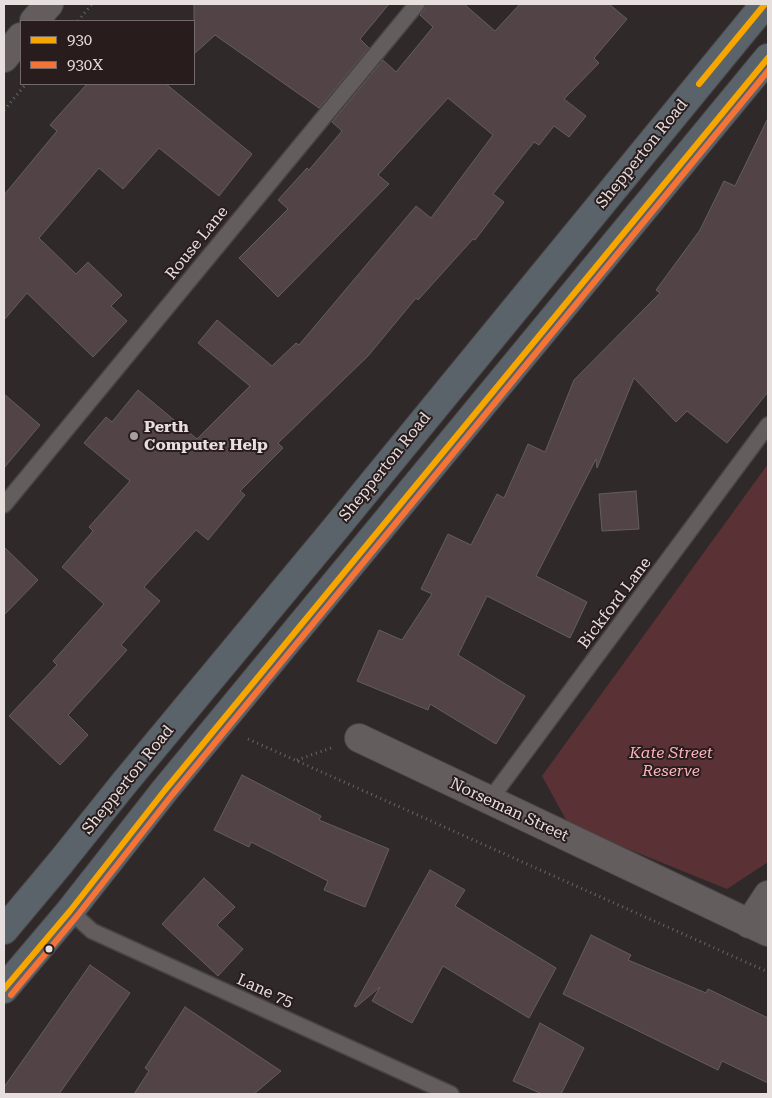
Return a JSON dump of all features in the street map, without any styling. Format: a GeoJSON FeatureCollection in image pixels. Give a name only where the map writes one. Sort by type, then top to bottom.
{"type":"FeatureCollection","features":[{"type":"Feature","properties":{"kind":"highway","name":"Shepperton Road"},"geometry":{"type":"LineString","coordinates":[[4,930],[765,4]]}},
{"type":"Feature","properties":{"kind":"highway"},"geometry":{"type":"LineString","coordinates":[[4,989],[70,911],[164,790],[768,58]]}},
{"type":"Feature","properties":{"kind":"street"},"geometry":{"type":"LineString","coordinates":[[35,20],[49,4]]}},
{"type":"Feature","properties":{"kind":"street"},"geometry":{"type":"LineString","coordinates":[[4,58],[20,38]]}},
{"type":"Feature","properties":{"kind":"street","name":"Norseman Street"},"geometry":{"type":"LineString","coordinates":[[359,738],[759,928]]}},
{"type":"Feature","properties":{"kind":"street"},"geometry":{"type":"LineString","coordinates":[[759,928],[768,895]]}},
{"type":"Feature","properties":{"kind":"lane","name":"Rouse Lane"},"geometry":{"type":"LineString","coordinates":[[4,506],[417,4]]}},
{"type":"Feature","properties":{"kind":"lane","name":"Bickford Lane"},"geometry":{"type":"LineString","coordinates":[[490,801],[768,425]]}},
{"type":"Feature","properties":{"kind":"lane","name":"Lane 75"},"geometry":{"type":"LineString","coordinates":[[70,911],[92,931],[451,1094]]}},
{"type":"Feature","properties":{"kind":"path"},"geometry":{"type":"LineString","coordinates":[[79,20],[92,4]]}},
{"type":"Feature","properties":{"kind":"path"},"geometry":{"type":"LineString","coordinates":[[4,110],[25,85]]}},
{"type":"Feature","properties":{"kind":"path"},"geometry":{"type":"LineString","coordinates":[[296,761],[359,738]]}},
{"type":"Feature","properties":{"kind":"path"},"geometry":{"type":"LineString","coordinates":[[248,739],[768,972]]}},
{"type":"Feature","properties":{"kind":"green space","name":"Kate Street Reserve"},"geometry":{"type":"Polygon","coordinates":[[[768,464],[768,862],[727,889],[569,825],[542,776],[768,464]]]}},
{"type":"Feature","properties":{"kind":"building"},"geometry":{"type":"Polygon","coordinates":[[[194,4],[389,4],[360,39],[369,48],[319,108],[215,35],[195,53],[194,4]]]}},
{"type":"Feature","properties":{"kind":"building"},"geometry":{"type":"Polygon","coordinates":[[[426,4],[464,4],[495,31],[520,4],[609,4],[627,19],[594,58],[599,63],[564,99],[586,116],[569,137],[554,126],[539,145],[534,142],[493,194],[504,202],[475,240],[473,239],[418,300],[416,298],[368,356],[278,443],[283,448],[240,491],[245,495],[208,540],[196,530],[144,587],[160,601],[121,645],[127,650],[68,715],[88,735],[60,765],[9,716],[57,665],[53,661],[104,604],[62,567],[93,531],[89,527],[130,481],[84,443],[106,417],[112,422],[138,390],[197,439],[250,386],[198,343],[217,320],[272,366],[296,343],[299,345],[416,206],[431,218],[493,135],[448,98],[378,175],[389,184],[278,297],[239,258],[288,209],[278,200],[307,168],[309,170],[342,131],[332,122],[383,60],[396,72],[433,27],[420,15],[426,4]]]}},
{"type":"Feature","properties":{"kind":"building"},"geometry":{"type":"Polygon","coordinates":[[[86,85],[167,85],[252,154],[219,196],[159,148],[123,189],[99,168],[39,238],[76,274],[88,262],[122,295],[111,306],[127,321],[93,357],[27,293],[4,320],[4,195],[57,131],[50,125],[86,85]]]}},
{"type":"Feature","properties":{"kind":"building"},"geometry":{"type":"Polygon","coordinates":[[[768,118],[768,392],[727,443],[687,411],[676,422],[634,378],[597,468],[596,459],[536,576],[587,602],[570,638],[487,596],[458,655],[525,696],[496,744],[430,704],[428,710],[357,681],[379,630],[402,640],[432,594],[421,589],[448,534],[471,545],[497,494],[504,498],[528,444],[545,452],[574,380],[660,293],[656,290],[700,230],[724,181],[735,186],[768,118]]]}},
{"type":"Feature","properties":{"kind":"building"},"geometry":{"type":"Polygon","coordinates":[[[4,394],[40,425],[4,468],[4,394]]]}},
{"type":"Feature","properties":{"kind":"building"},"geometry":{"type":"Polygon","coordinates":[[[636,491],[639,529],[602,531],[599,494],[636,491]]]}},
{"type":"Feature","properties":{"kind":"building"},"geometry":{"type":"Polygon","coordinates":[[[4,547],[38,580],[4,615],[4,547]]]}},
{"type":"Feature","properties":{"kind":"building"},"geometry":{"type":"Polygon","coordinates":[[[242,775],[321,816],[319,820],[389,849],[365,907],[324,890],[328,881],[251,842],[249,847],[214,830],[242,775]]]}},
{"type":"Feature","properties":{"kind":"building"},"geometry":{"type":"Polygon","coordinates":[[[430,870],[465,890],[455,906],[556,968],[529,1018],[443,966],[412,1023],[372,1001],[380,987],[356,1007],[354,1006],[430,870]]]}},
{"type":"Feature","properties":{"kind":"building"},"geometry":{"type":"Polygon","coordinates":[[[204,878],[235,907],[217,925],[243,949],[218,976],[162,924],[204,878]]]}},
{"type":"Feature","properties":{"kind":"building"},"geometry":{"type":"Polygon","coordinates":[[[591,935],[631,955],[628,960],[706,993],[708,989],[768,1018],[768,1083],[722,1061],[718,1070],[563,994],[591,935]]]}},
{"type":"Feature","properties":{"kind":"building"},"geometry":{"type":"Polygon","coordinates":[[[90,965],[130,993],[59,1094],[4,1094],[4,1087],[90,965]]]}},
{"type":"Feature","properties":{"kind":"building"},"geometry":{"type":"Polygon","coordinates":[[[185,1007],[281,1071],[254,1094],[134,1094],[149,1071],[145,1068],[185,1007]]]}},
{"type":"Feature","properties":{"kind":"building"},"geometry":{"type":"Polygon","coordinates":[[[540,1023],[584,1048],[561,1094],[542,1094],[513,1081],[540,1023]]]}},
{"type":"Feature","properties":{"kind":"transit line","name":"930"},"geometry":{"type":"LineString","coordinates":[[699,84],[765,4]]}},
{"type":"Feature","properties":{"kind":"transit line","name":"930"},"geometry":{"type":"LineString","coordinates":[[4,989],[70,911],[165,790],[768,58]]}},
{"type":"Feature","properties":{"kind":"transit line","name":"930X"},"geometry":{"type":"LineString","coordinates":[[11,995],[77,916],[172,795],[768,71]]}},
{"type":"Feature","properties":{"kind":"place","name":"Perth Computer Help"},"geometry":{"type":"Point","coordinates":[134,436]}}]}
